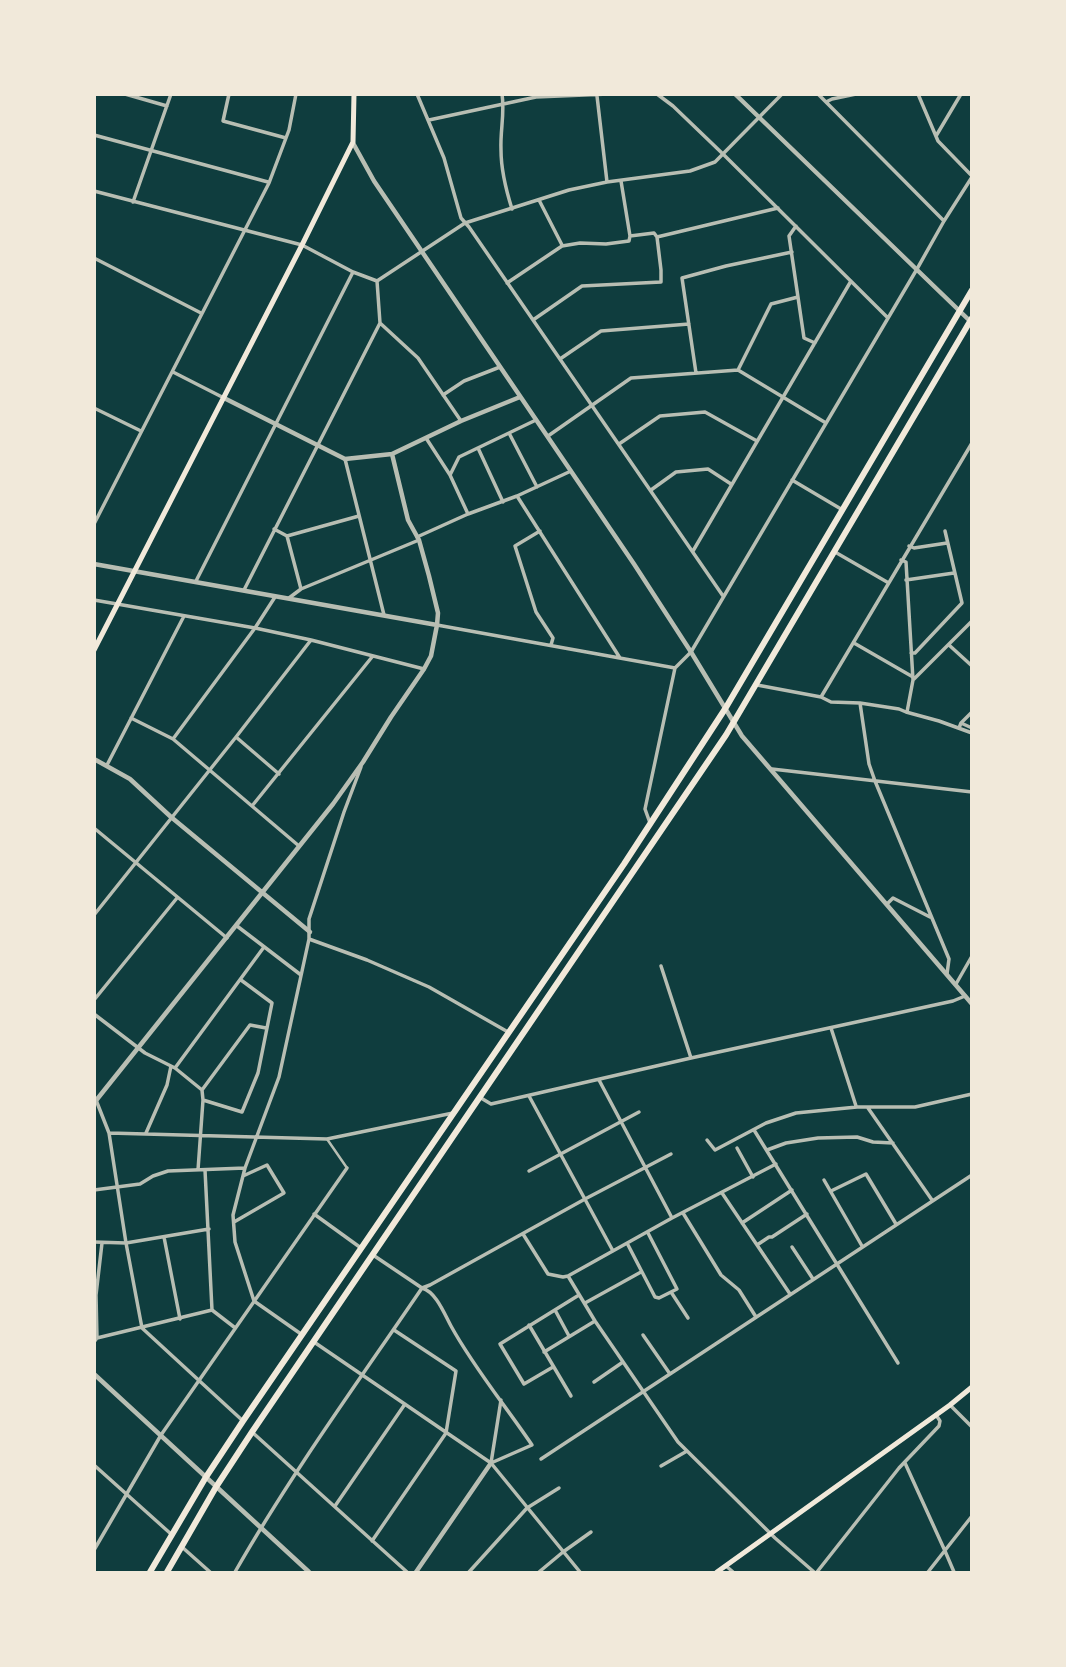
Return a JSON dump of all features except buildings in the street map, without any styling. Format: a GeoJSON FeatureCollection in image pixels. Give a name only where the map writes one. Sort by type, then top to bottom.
{"type":"FeatureCollection","features":[{"type":"Feature","properties":{"kind":"highway"},"geometry":{"type":"LineString","coordinates":[[150,1573],[206,1477],[243,1421],[585,922],[725,709],[971,290]]}},
{"type":"Feature","properties":{"kind":"highway"},"geometry":{"type":"LineString","coordinates":[[167,1573],[216,1487],[252,1432],[734,723],[971,321]]}},
{"type":"Feature","properties":{"kind":"main road"},"geometry":{"type":"LineString","coordinates":[[94,650],[353,142],[354,94]]}},
{"type":"Feature","properties":{"kind":"main road"},"geometry":{"type":"LineString","coordinates":[[717,1573],[950,1405],[971,1387]]}},
{"type":"Feature","properties":{"kind":"street"},"geometry":{"type":"LineString","coordinates":[[125,94],[167,106]]}},
{"type":"Feature","properties":{"kind":"street"},"geometry":{"type":"LineString","coordinates":[[133,202],[171,94]]}},
{"type":"Feature","properties":{"kind":"street"},"geometry":{"type":"LineString","coordinates":[[229,94],[223,121],[286,138]]}},
{"type":"Feature","properties":{"kind":"street"},"geometry":{"type":"LineString","coordinates":[[94,524],[269,183],[286,138],[296,94]]}},
{"type":"Feature","properties":{"kind":"street"},"geometry":{"type":"LineString","coordinates":[[416,94],[444,158],[461,218],[723,596]]}},
{"type":"Feature","properties":{"kind":"street"},"geometry":{"type":"LineString","coordinates":[[502,94],[500,149],[505,189],[512,209]]}},
{"type":"Feature","properties":{"kind":"street"},"geometry":{"type":"LineString","coordinates":[[429,120],[536,97],[609,94]]}},
{"type":"Feature","properties":{"kind":"street"},"geometry":{"type":"LineString","coordinates":[[657,94],[724,155],[888,318]]}},
{"type":"Feature","properties":{"kind":"street"},"geometry":{"type":"LineString","coordinates":[[736,94],[971,321]]}},
{"type":"Feature","properties":{"kind":"street"},"geometry":{"type":"LineString","coordinates":[[377,281],[465,223],[569,190],[607,182],[690,172],[715,162],[782,94]]}},
{"type":"Feature","properties":{"kind":"street"},"geometry":{"type":"LineString","coordinates":[[818,94],[944,221]]}},
{"type":"Feature","properties":{"kind":"street"},"geometry":{"type":"LineString","coordinates":[[826,103],[832,99],[856,94]]}},
{"type":"Feature","properties":{"kind":"street"},"geometry":{"type":"LineString","coordinates":[[650,823],[645,810],[675,668],[691,652],[971,176],[938,141],[918,94]]}},
{"type":"Feature","properties":{"kind":"street"},"geometry":{"type":"LineString","coordinates":[[936,136],[961,94]]}},
{"type":"Feature","properties":{"kind":"street"},"geometry":{"type":"LineString","coordinates":[[597,96],[607,182]]}},
{"type":"Feature","properties":{"kind":"street"},"geometry":{"type":"LineString","coordinates":[[94,135],[269,183]]}},
{"type":"Feature","properties":{"kind":"street"},"geometry":{"type":"LineString","coordinates":[[353,142],[374,181],[548,436],[691,652],[742,736],[971,1004]]}},
{"type":"Feature","properties":{"kind":"street"},"geometry":{"type":"LineString","coordinates":[[508,283],[562,246],[629,241],[621,180]]}},
{"type":"Feature","properties":{"kind":"street"},"geometry":{"type":"LineString","coordinates":[[94,191],[302,246],[377,281]]}},
{"type":"Feature","properties":{"kind":"street"},"geometry":{"type":"LineString","coordinates":[[539,200],[562,246]]}},
{"type":"Feature","properties":{"kind":"street"},"geometry":{"type":"LineString","coordinates":[[657,237],[778,208]]}},
{"type":"Feature","properties":{"kind":"street"},"geometry":{"type":"LineString","coordinates":[[796,226],[789,236],[804,338],[815,343]]}},
{"type":"Feature","properties":{"kind":"street"},"geometry":{"type":"LineString","coordinates":[[533,320],[582,286],[661,282],[657,237],[654,233],[630,236]]}},
{"type":"Feature","properties":{"kind":"street"},"geometry":{"type":"LineString","coordinates":[[696,373],[682,278],[792,252]]}},
{"type":"Feature","properties":{"kind":"street"},"geometry":{"type":"LineString","coordinates":[[94,258],[201,313]]}},
{"type":"Feature","properties":{"kind":"street"},"geometry":{"type":"LineString","coordinates":[[196,581],[354,272]]}},
{"type":"Feature","properties":{"kind":"street"},"geometry":{"type":"LineString","coordinates":[[244,590],[380,323],[377,281]]}},
{"type":"Feature","properties":{"kind":"street"},"geometry":{"type":"LineString","coordinates":[[693,551],[852,281]]}},
{"type":"Feature","properties":{"kind":"street"},"geometry":{"type":"LineString","coordinates":[[738,370],[771,304],[798,297]]}},
{"type":"Feature","properties":{"kind":"street"},"geometry":{"type":"LineString","coordinates":[[380,323],[418,358],[461,421]]}},
{"type":"Feature","properties":{"kind":"street"},"geometry":{"type":"LineString","coordinates":[[561,359],[601,331],[689,324]]}},
{"type":"Feature","properties":{"kind":"street"},"geometry":{"type":"LineString","coordinates":[[443,395],[464,381],[500,367]]}},
{"type":"Feature","properties":{"kind":"street"},"geometry":{"type":"LineString","coordinates":[[548,436],[631,378],[738,370],[826,424]]}},
{"type":"Feature","properties":{"kind":"street"},"geometry":{"type":"LineString","coordinates":[[173,372],[345,459],[392,454],[520,397]]}},
{"type":"Feature","properties":{"kind":"street"},"geometry":{"type":"LineString","coordinates":[[95,410],[141,431]]}},
{"type":"Feature","properties":{"kind":"street"},"geometry":{"type":"LineString","coordinates":[[619,444],[660,416],[705,412],[757,441]]}},
{"type":"Feature","properties":{"kind":"street"},"geometry":{"type":"LineString","coordinates":[[450,475],[459,457],[536,420]]}},
{"type":"Feature","properties":{"kind":"street"},"geometry":{"type":"LineString","coordinates":[[509,433],[537,487]]}},
{"type":"Feature","properties":{"kind":"street"},"geometry":{"type":"LineString","coordinates":[[426,438],[450,475],[468,514]]}},
{"type":"Feature","properties":{"kind":"street"},"geometry":{"type":"LineString","coordinates":[[821,697],[971,443]]}},
{"type":"Feature","properties":{"kind":"street"},"geometry":{"type":"LineString","coordinates":[[478,448],[503,502]]}},
{"type":"Feature","properties":{"kind":"street"},"geometry":{"type":"LineString","coordinates":[[243,1421],[142,1328],[109,1133],[95,1101],[333,804],[424,669],[430,656],[438,613],[418,538],[408,520],[392,454]]}},
{"type":"Feature","properties":{"kind":"street"},"geometry":{"type":"LineString","coordinates":[[345,459],[384,615]]}},
{"type":"Feature","properties":{"kind":"street"},"geometry":{"type":"LineString","coordinates":[[651,490],[676,472],[708,469],[731,484]]}},
{"type":"Feature","properties":{"kind":"street"},"geometry":{"type":"LineString","coordinates":[[289,598],[301,589],[371,561],[468,514],[503,502],[571,471]]}},
{"type":"Feature","properties":{"kind":"street"},"geometry":{"type":"LineString","coordinates":[[792,480],[843,510]]}},
{"type":"Feature","properties":{"kind":"street"},"geometry":{"type":"LineString","coordinates":[[517,496],[620,657]]}},
{"type":"Feature","properties":{"kind":"street"},"geometry":{"type":"LineString","coordinates":[[286,536],[359,516]]}},
{"type":"Feature","properties":{"kind":"street"},"geometry":{"type":"LineString","coordinates":[[274,529],[286,536],[301,589]]}},
{"type":"Feature","properties":{"kind":"street"},"geometry":{"type":"LineString","coordinates":[[540,531],[515,546],[536,612],[553,638],[551,645]]}},
{"type":"Feature","properties":{"kind":"street"},"geometry":{"type":"LineString","coordinates":[[911,653],[915,653],[962,603],[945,531]]}},
{"type":"Feature","properties":{"kind":"street"},"geometry":{"type":"LineString","coordinates":[[909,546],[914,548],[947,543]]}},
{"type":"Feature","properties":{"kind":"street"},"geometry":{"type":"LineString","coordinates":[[834,551],[887,582]]}},
{"type":"Feature","properties":{"kind":"street"},"geometry":{"type":"LineString","coordinates":[[901,560],[905,562],[913,679],[906,712]]}},
{"type":"Feature","properties":{"kind":"street"},"geometry":{"type":"LineString","coordinates":[[94,564],[675,668]]}},
{"type":"Feature","properties":{"kind":"street"},"geometry":{"type":"LineString","coordinates":[[906,580],[954,573]]}},
{"type":"Feature","properties":{"kind":"street"},"geometry":{"type":"LineString","coordinates":[[173,739],[275,597]]}},
{"type":"Feature","properties":{"kind":"street"},"geometry":{"type":"LineString","coordinates":[[94,600],[255,628],[424,669]]}},
{"type":"Feature","properties":{"kind":"street"},"geometry":{"type":"LineString","coordinates":[[107,765],[184,616]]}},
{"type":"Feature","properties":{"kind":"street"},"geometry":{"type":"LineString","coordinates":[[913,679],[971,621]]}},
{"type":"Feature","properties":{"kind":"street"},"geometry":{"type":"LineString","coordinates":[[94,915],[311,640]]}},
{"type":"Feature","properties":{"kind":"street"},"geometry":{"type":"LineString","coordinates":[[853,642],[913,679]]}},
{"type":"Feature","properties":{"kind":"street"},"geometry":{"type":"LineString","coordinates":[[949,645],[971,666]]}},
{"type":"Feature","properties":{"kind":"street"},"geometry":{"type":"LineString","coordinates":[[252,806],[372,657]]}},
{"type":"Feature","properties":{"kind":"street"},"geometry":{"type":"LineString","coordinates":[[755,685],[821,697],[831,702],[899,709],[960,725],[971,731]]}},
{"type":"Feature","properties":{"kind":"street"},"geometry":{"type":"LineString","coordinates":[[860,703],[874,781],[949,959],[947,974]]}},
{"type":"Feature","properties":{"kind":"street"},"geometry":{"type":"LineString","coordinates":[[960,725],[971,712]]}},
{"type":"Feature","properties":{"kind":"street"},"geometry":{"type":"LineString","coordinates":[[131,718],[173,739],[299,846]]}},
{"type":"Feature","properties":{"kind":"street"},"geometry":{"type":"LineString","coordinates":[[236,737],[279,774]]}},
{"type":"Feature","properties":{"kind":"street"},"geometry":{"type":"LineString","coordinates":[[94,759],[130,779],[171,817],[310,932]]}},
{"type":"Feature","properties":{"kind":"street"},"geometry":{"type":"LineString","coordinates":[[301,1334],[254,1301],[234,1242],[233,1215],[245,1168],[279,1077],[309,939],[309,919],[363,762]]}},
{"type":"Feature","properties":{"kind":"street"},"geometry":{"type":"LineString","coordinates":[[770,769],[971,792]]}},
{"type":"Feature","properties":{"kind":"street"},"geometry":{"type":"LineString","coordinates":[[94,828],[227,938]]}},
{"type":"Feature","properties":{"kind":"street"},"geometry":{"type":"LineString","coordinates":[[94,1000],[177,898]]}},
{"type":"Feature","properties":{"kind":"street"},"geometry":{"type":"LineString","coordinates":[[887,904],[893,898],[932,918]]}},
{"type":"Feature","properties":{"kind":"street"},"geometry":{"type":"LineString","coordinates":[[237,926],[301,975]]}},
{"type":"Feature","properties":{"kind":"street"},"geometry":{"type":"LineString","coordinates":[[309,939],[353,954],[429,987],[508,1032]]}},
{"type":"Feature","properties":{"kind":"street"},"geometry":{"type":"LineString","coordinates":[[146,1134],[173,1067],[264,947]]}},
{"type":"Feature","properties":{"kind":"street"},"geometry":{"type":"LineString","coordinates":[[956,984],[971,956]]}},
{"type":"Feature","properties":{"kind":"street"},"geometry":{"type":"LineString","coordinates":[[661,966],[691,1058]]}},
{"type":"Feature","properties":{"kind":"street"},"geometry":{"type":"LineString","coordinates":[[203,1100],[242,1112],[258,1073],[272,1003],[241,979]]}},
{"type":"Feature","properties":{"kind":"street"},"geometry":{"type":"LineString","coordinates":[[480,1098],[491,1104],[953,1001],[965,996]]}},
{"type":"Feature","properties":{"kind":"street"},"geometry":{"type":"LineString","coordinates":[[94,1014],[138,1048],[173,1067],[202,1090]]}},
{"type":"Feature","properties":{"kind":"street"},"geometry":{"type":"LineString","coordinates":[[198,1170],[202,1090],[250,1025],[266,1028]]}},
{"type":"Feature","properties":{"kind":"street"},"geometry":{"type":"LineString","coordinates":[[831,1028],[857,1107]]}},
{"type":"Feature","properties":{"kind":"street"},"geometry":{"type":"LineString","coordinates":[[599,1080],[672,1218]]}},
{"type":"Feature","properties":{"kind":"street"},"geometry":{"type":"LineString","coordinates":[[707,1140],[715,1150],[754,1129],[796,1113],[857,1107],[915,1107],[971,1094]]}},
{"type":"Feature","properties":{"kind":"street"},"geometry":{"type":"LineString","coordinates":[[529,1096],[613,1251]]}},
{"type":"Feature","properties":{"kind":"street"},"geometry":{"type":"LineString","coordinates":[[868,1108],[932,1200]]}},
{"type":"Feature","properties":{"kind":"street"},"geometry":{"type":"LineString","coordinates":[[109,1133],[327,1139],[453,1112]]}},
{"type":"Feature","properties":{"kind":"street"},"geometry":{"type":"LineString","coordinates":[[529,1171],[639,1112]]}},
{"type":"Feature","properties":{"kind":"street"},"geometry":{"type":"LineString","coordinates":[[754,1129],[898,1363]]}},
{"type":"Feature","properties":{"kind":"street"},"geometry":{"type":"LineString","coordinates":[[767,1150],[786,1143],[818,1138],[857,1137],[873,1142],[893,1143]]}},
{"type":"Feature","properties":{"kind":"street"},"geometry":{"type":"LineString","coordinates":[[94,1550],[161,1435],[347,1168],[327,1139]]}},
{"type":"Feature","properties":{"kind":"street"},"geometry":{"type":"LineString","coordinates":[[737,1148],[752,1177]]}},
{"type":"Feature","properties":{"kind":"street"},"geometry":{"type":"LineString","coordinates":[[235,1573],[296,1472],[422,1288],[671,1154]]}},
{"type":"Feature","properties":{"kind":"street"},"geometry":{"type":"LineString","coordinates":[[523,1234],[548,1274],[568,1276],[776,1164]]}},
{"type":"Feature","properties":{"kind":"street"},"geometry":{"type":"LineString","coordinates":[[234,1222],[284,1193],[267,1165],[243,1176]]}},
{"type":"Feature","properties":{"kind":"street"},"geometry":{"type":"LineString","coordinates":[[94,1190],[140,1184],[168,1171],[245,1168]]}},
{"type":"Feature","properties":{"kind":"street"},"geometry":{"type":"LineString","coordinates":[[205,1170],[212,1310]]}},
{"type":"Feature","properties":{"kind":"street"},"geometry":{"type":"LineString","coordinates":[[831,1191],[866,1174],[896,1224]]}},
{"type":"Feature","properties":{"kind":"street"},"geometry":{"type":"LineString","coordinates":[[541,1459],[971,1175]]}},
{"type":"Feature","properties":{"kind":"street"},"geometry":{"type":"LineString","coordinates":[[824,1180],[862,1246]]}},
{"type":"Feature","properties":{"kind":"street"},"geometry":{"type":"LineString","coordinates":[[742,1223],[792,1190]]}},
{"type":"Feature","properties":{"kind":"street"},"geometry":{"type":"LineString","coordinates":[[722,1193],[790,1294]]}},
{"type":"Feature","properties":{"kind":"street"},"geometry":{"type":"LineString","coordinates":[[682,1213],[722,1275],[739,1290],[756,1317]]}},
{"type":"Feature","properties":{"kind":"street"},"geometry":{"type":"LineString","coordinates":[[314,1214],[361,1248]]}},
{"type":"Feature","properties":{"kind":"street"},"geometry":{"type":"LineString","coordinates":[[757,1245],[807,1214]]}},
{"type":"Feature","properties":{"kind":"street"},"geometry":{"type":"LineString","coordinates":[[94,1242],[126,1242],[209,1229]]}},
{"type":"Feature","properties":{"kind":"street"},"geometry":{"type":"LineString","coordinates":[[627,1243],[655,1297],[659,1298],[677,1289],[647,1232]]}},
{"type":"Feature","properties":{"kind":"street"},"geometry":{"type":"LineString","coordinates":[[164,1237],[180,1319]]}},
{"type":"Feature","properties":{"kind":"street"},"geometry":{"type":"LineString","coordinates":[[102,1242],[96,1295],[96,1340],[212,1310]]}},
{"type":"Feature","properties":{"kind":"street"},"geometry":{"type":"LineString","coordinates":[[792,1247],[813,1279]]}},
{"type":"Feature","properties":{"kind":"street"},"geometry":{"type":"LineString","coordinates":[[373,1255],[428,1290],[532,1445],[491,1463]]}},
{"type":"Feature","properties":{"kind":"street"},"geometry":{"type":"LineString","coordinates":[[584,1303],[642,1272]]}},
{"type":"Feature","properties":{"kind":"street"},"geometry":{"type":"LineString","coordinates":[[568,1276],[595,1321],[678,1442],[815,1573],[899,1468],[939,1426],[940,1421],[936,1415]]}},
{"type":"Feature","properties":{"kind":"street"},"geometry":{"type":"LineString","coordinates":[[671,1292],[688,1318]]}},
{"type":"Feature","properties":{"kind":"street"},"geometry":{"type":"LineString","coordinates":[[553,1367],[524,1384],[500,1344],[579,1295]]}},
{"type":"Feature","properties":{"kind":"street"},"geometry":{"type":"LineString","coordinates":[[212,1310],[234,1327]]}},
{"type":"Feature","properties":{"kind":"street"},"geometry":{"type":"LineString","coordinates":[[555,1310],[569,1336]]}},
{"type":"Feature","properties":{"kind":"street"},"geometry":{"type":"LineString","coordinates":[[544,1352],[595,1321]]}},
{"type":"Feature","properties":{"kind":"street"},"geometry":{"type":"LineString","coordinates":[[529,1325],[571,1396]]}},
{"type":"Feature","properties":{"kind":"street"},"geometry":{"type":"LineString","coordinates":[[372,1541],[446,1433],[456,1371],[394,1329]]}},
{"type":"Feature","properties":{"kind":"street"},"geometry":{"type":"LineString","coordinates":[[643,1335],[670,1374]]}},
{"type":"Feature","properties":{"kind":"street"},"geometry":{"type":"LineString","coordinates":[[314,1342],[491,1463],[580,1573]]}},
{"type":"Feature","properties":{"kind":"street"},"geometry":{"type":"LineString","coordinates":[[594,1382],[623,1362]]}},
{"type":"Feature","properties":{"kind":"street"},"geometry":{"type":"LineString","coordinates":[[94,1374],[309,1573]]}},
{"type":"Feature","properties":{"kind":"street"},"geometry":{"type":"LineString","coordinates":[[416,1573],[491,1463],[501,1400]]}},
{"type":"Feature","properties":{"kind":"street"},"geometry":{"type":"LineString","coordinates":[[335,1506],[405,1404]]}},
{"type":"Feature","properties":{"kind":"street"},"geometry":{"type":"LineString","coordinates":[[950,1405],[971,1427]]}},
{"type":"Feature","properties":{"kind":"street"},"geometry":{"type":"LineString","coordinates":[[252,1432],[407,1573]]}},
{"type":"Feature","properties":{"kind":"street"},"geometry":{"type":"LineString","coordinates":[[661,1466],[687,1451]]}},
{"type":"Feature","properties":{"kind":"street"},"geometry":{"type":"LineString","coordinates":[[905,1463],[954,1573]]}},
{"type":"Feature","properties":{"kind":"street"},"geometry":{"type":"LineString","coordinates":[[94,1465],[172,1535]]}},
{"type":"Feature","properties":{"kind":"street"},"geometry":{"type":"LineString","coordinates":[[469,1573],[527,1508],[559,1488]]}},
{"type":"Feature","properties":{"kind":"street"},"geometry":{"type":"LineString","coordinates":[[928,1573],[971,1518]]}},
{"type":"Feature","properties":{"kind":"street"},"geometry":{"type":"LineString","coordinates":[[539,1573],[591,1532]]}},
{"type":"Feature","properties":{"kind":"street"},"geometry":{"type":"LineString","coordinates":[[182,1547],[210,1573]]}},
{"type":"Feature","properties":{"kind":"street"},"geometry":{"type":"LineString","coordinates":[[726,1566],[733,1573]]}}]}
